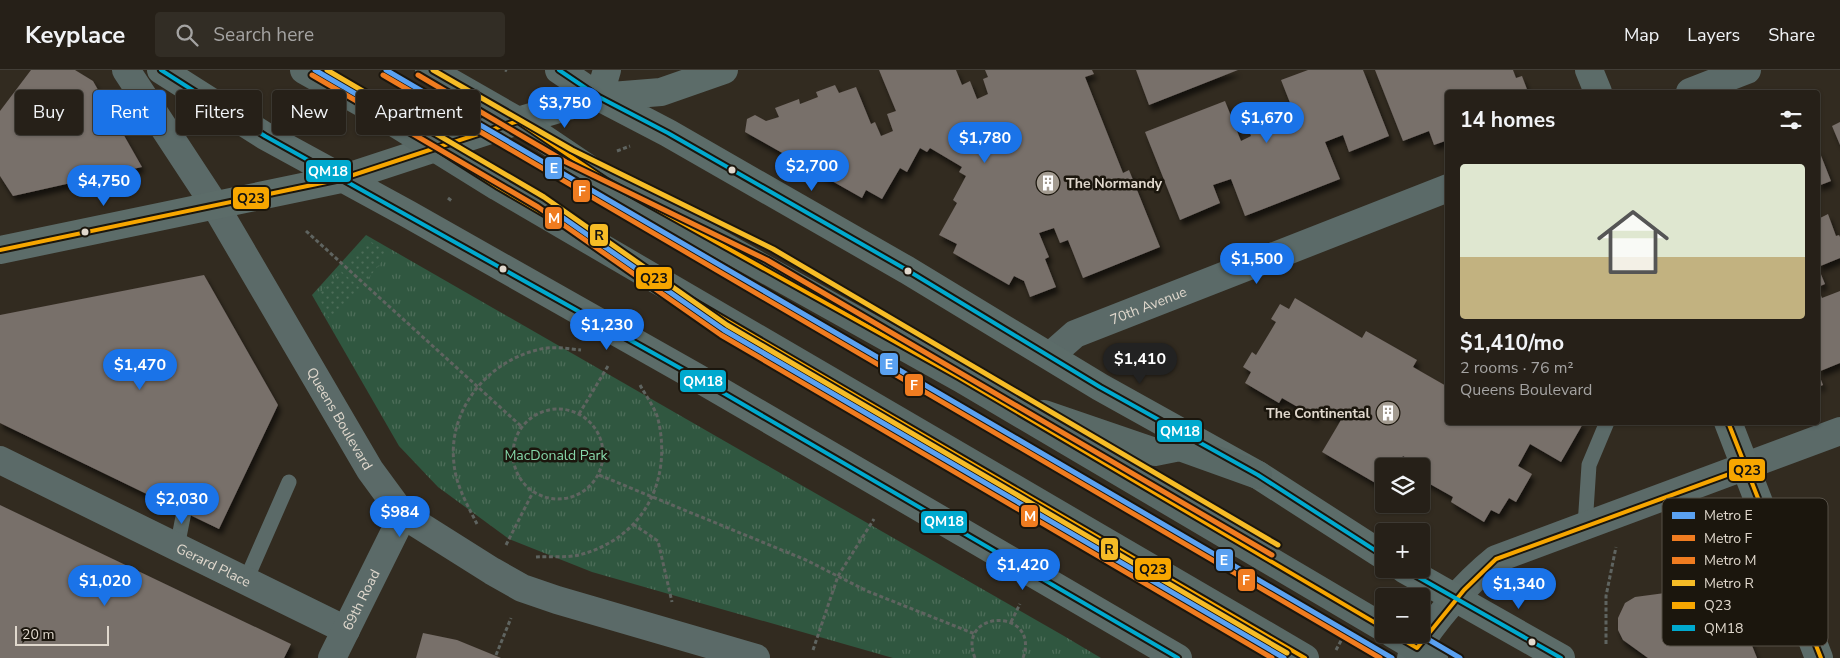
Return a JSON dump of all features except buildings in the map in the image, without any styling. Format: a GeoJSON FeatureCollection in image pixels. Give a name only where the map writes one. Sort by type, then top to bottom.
{"type":"FeatureCollection","features":[{"type":"Feature","properties":{"kind":"main road"},"geometry":{"type":"LineString","coordinates":[[304,70],[438,149],[498,187],[1305,658]]}},
{"type":"Feature","properties":{"kind":"main road"},"geometry":{"type":"LineString","coordinates":[[428,70],[518,121],[607,181],[881,333],[1375,623]]}},
{"type":"Feature","properties":{"kind":"main road"},"geometry":{"type":"LineString","coordinates":[[988,395],[1155,452],[1180,447],[1258,475]]}},
{"type":"Feature","properties":{"kind":"main road"},"geometry":{"type":"LineString","coordinates":[[1405,643],[1420,655]]}},
{"type":"Feature","properties":{"kind":"street","name":"Queens Boulevard"},"geometry":{"type":"LineString","coordinates":[[126,70],[216,206],[370,470],[403,515],[492,572],[522,588],[756,658]]}},
{"type":"Feature","properties":{"kind":"street"},"geometry":{"type":"LineString","coordinates":[[160,70],[265,136],[415,218],[890,488],[1178,658]]}},
{"type":"Feature","properties":{"kind":"street"},"geometry":{"type":"LineString","coordinates":[[559,70],[599,97],[668,133],[907,270],[1100,387],[1258,475],[1375,550]]}},
{"type":"Feature","properties":{"kind":"street"},"geometry":{"type":"LineString","coordinates":[[599,97],[607,70]]}},
{"type":"Feature","properties":{"kind":"street"},"geometry":{"type":"LineString","coordinates":[[0,250],[341,179],[438,149],[518,121],[599,97],[724,70]]}},
{"type":"Feature","properties":{"kind":"street"},"geometry":{"type":"LineString","coordinates":[[1589,70],[1597,90]]}},
{"type":"Feature","properties":{"kind":"street"},"geometry":{"type":"LineString","coordinates":[[1695,90],[1747,70]]}},
{"type":"Feature","properties":{"kind":"street","name":"70th Avenue"},"geometry":{"type":"LineString","coordinates":[[1050,356],[1074,334],[1445,189]]}},
{"type":"Feature","properties":{"kind":"street"},"geometry":{"type":"LineString","coordinates":[[1729,425],[1758,498]]}},
{"type":"Feature","properties":{"kind":"street"},"geometry":{"type":"LineString","coordinates":[[1663,498],[1746,468],[1840,430]]}},
{"type":"Feature","properties":{"kind":"street","name":"Gerard Place"},"geometry":{"type":"LineString","coordinates":[[0,460],[346,630]]}},
{"type":"Feature","properties":{"kind":"street"},"geometry":{"type":"LineString","coordinates":[[1420,655],[1456,598],[1482,570],[1496,559],[1662,498]]}},
{"type":"Feature","properties":{"kind":"street","name":"69th Road"},"geometry":{"type":"LineString","coordinates":[[332,658],[403,515]]}},
{"type":"Feature","properties":{"kind":"street"},"geometry":{"type":"LineString","coordinates":[[1420,578],[1561,658]]}},
{"type":"Feature","properties":{"kind":"lane"},"geometry":{"type":"LineString","coordinates":[[1585,526],[1589,464],[1606,425]]}},
{"type":"Feature","properties":{"kind":"lane"},"geometry":{"type":"LineString","coordinates":[[246,580],[290,482]]}},
{"type":"Feature","properties":{"kind":"lane"},"geometry":{"type":"LineString","coordinates":[[177,546],[184,512]]}},
{"type":"Feature","properties":{"kind":"path"},"geometry":{"type":"LineString","coordinates":[[448,198],[453,202]]}},
{"type":"Feature","properties":{"kind":"path"},"geometry":{"type":"LineString","coordinates":[[446,204],[460,199]]}},
{"type":"Feature","properties":{"kind":"path"},"geometry":{"type":"LineString","coordinates":[[306,231],[522,427]]}},
{"type":"Feature","properties":{"kind":"path"},"geometry":{"type":"LineString","coordinates":[[479,527],[462,496],[454,464],[455,431],[467,400],[488,374],[516,356],[548,348],[581,350]]}},
{"type":"Feature","properties":{"kind":"path"},"geometry":{"type":"LineString","coordinates":[[579,414],[608,366]]}},
{"type":"Feature","properties":{"kind":"path"},"geometry":{"type":"LineString","coordinates":[[536,557],[577,555],[611,543],[639,520],[657,488],[664,453],[658,417],[640,385]]}},
{"type":"Feature","properties":{"kind":"path"},"geometry":{"type":"LineString","coordinates":[[556,409],[579,414],[595,427],[602,441],[604,456],[599,475],[594,484],[582,494],[568,499],[552,499],[533,492],[517,474],[513,460],[513,445],[522,427],[528,420],[541,412],[556,409]]}},
{"type":"Feature","properties":{"kind":"path"},"geometry":{"type":"LineString","coordinates":[[599,475],[806,560],[867,591],[975,634]]}},
{"type":"Feature","properties":{"kind":"path"},"geometry":{"type":"LineString","coordinates":[[504,549],[533,492]]}},
{"type":"Feature","properties":{"kind":"path"},"geometry":{"type":"LineString","coordinates":[[813,650],[838,576],[874,519]]}},
{"type":"Feature","properties":{"kind":"path"},"geometry":{"type":"LineString","coordinates":[[633,524],[658,541],[672,603]]}},
{"type":"Feature","properties":{"kind":"path"},"geometry":{"type":"LineString","coordinates":[[1606,644],[1606,596],[1616,546]]}},
{"type":"Feature","properties":{"kind":"path"},"geometry":{"type":"LineString","coordinates":[[1011,622],[1020,604]]}},
{"type":"Feature","properties":{"kind":"path"},"geometry":{"type":"LineString","coordinates":[[496,655],[511,618]]}},
{"type":"Feature","properties":{"kind":"path"},"geometry":{"type":"LineString","coordinates":[[975,658],[972,643],[975,634],[986,622],[1003,620],[1011,622],[1023,634],[1025,651],[1023,658]]}},
{"type":"Feature","properties":{"kind":"green space","name":"MacDonald Park"},"geometry":{"type":"Polygon","coordinates":[[[366,235],[1101,658],[893,658],[592,572],[509,539],[438,487],[399,446],[312,295],[366,235]]]}},
{"type":"Feature","properties":{"kind":"green space"},"geometry":{"type":"Polygon","coordinates":[[[368,240],[389,253],[366,281],[345,264],[368,240]]]}},
{"type":"Feature","properties":{"kind":"green space"},"geometry":{"type":"Polygon","coordinates":[[[341,271],[361,289],[329,320],[318,295],[341,271]]]}},
{"type":"Feature","properties":{"kind":"metro line","name":"E"},"geometry":{"type":"LineString","coordinates":[[315,70],[356,94]]}},
{"type":"Feature","properties":{"kind":"metro line","name":"R"},"geometry":{"type":"LineString","coordinates":[[327,70],[544,197],[727,325],[1287,653]]}},
{"type":"Feature","properties":{"kind":"metro line","name":"E"},"geometry":{"type":"LineString","coordinates":[[386,70],[1392,658]]}},
{"type":"Feature","properties":{"kind":"metro line","name":"R"},"geometry":{"type":"LineString","coordinates":[[433,70],[572,150],[773,249],[1278,545]]}},
{"type":"Feature","properties":{"kind":"metro line","name":"M"},"geometry":{"type":"LineString","coordinates":[[312,75],[538,207],[721,335],[1272,658]]}},
{"type":"Feature","properties":{"kind":"metro line","name":"F"},"geometry":{"type":"LineString","coordinates":[[383,75],[1380,658]]}},
{"type":"Feature","properties":{"kind":"metro line","name":"M"},"geometry":{"type":"LineString","coordinates":[[418,75],[566,162],[767,260],[1272,555]]}},
{"type":"Feature","properties":{"kind":"metro line","name":"E"},"geometry":{"type":"LineString","coordinates":[[562,217],[724,330],[1284,658]]}},
{"type":"Feature","properties":{"kind":"metro line","name":"E"},"geometry":{"type":"LineString","coordinates":[[1430,640],[1460,658]]}},
{"type":"Feature","properties":{"kind":"transit line","name":"QM18"},"geometry":{"type":"LineString","coordinates":[[161,70],[265,136],[696,377],[1178,658]]}},
{"type":"Feature","properties":{"kind":"transit line","name":"QM18"},"geometry":{"type":"LineString","coordinates":[[559,70],[599,97],[668,133],[907,270],[1100,387],[1258,475],[1375,550]]}},
{"type":"Feature","properties":{"kind":"transit line","name":"Q23"},"geometry":{"type":"LineString","coordinates":[[0,250],[341,179],[518,121],[607,181],[960,378],[1375,623]]}},
{"type":"Feature","properties":{"kind":"transit line","name":"Q23"},"geometry":{"type":"LineString","coordinates":[[438,149],[498,187],[1305,658]]}},
{"type":"Feature","properties":{"kind":"transit line","name":"Q23"},"geometry":{"type":"LineString","coordinates":[[1729,425],[1758,498]]}},
{"type":"Feature","properties":{"kind":"transit line","name":"Q23"},"geometry":{"type":"LineString","coordinates":[[1664,498],[1746,468]]}},
{"type":"Feature","properties":{"kind":"transit line","name":"Q23"},"geometry":{"type":"LineString","coordinates":[[1430,632],[1464,590],[1496,559],[1662,499]]}},
{"type":"Feature","properties":{"kind":"transit line","name":"QM18"},"geometry":{"type":"LineString","coordinates":[[1420,578],[1561,658]]}},
{"type":"Feature","properties":{"kind":"transit line","name":"Q23"},"geometry":{"type":"LineString","coordinates":[[1408,643],[1417,648],[1421,643]]}},
{"type":"Feature","properties":{"kind":"transit line","name":"Q23"},"geometry":{"type":"LineString","coordinates":[[1816,646],[1821,658]]}},
{"type":"Feature","properties":{"kind":"place","name":"The Normandy"},"geometry":{"type":"Point","coordinates":[1048,183]}},
{"type":"Feature","properties":{"kind":"place","name":"The Continental"},"geometry":{"type":"Point","coordinates":[1388,413]}}]}
